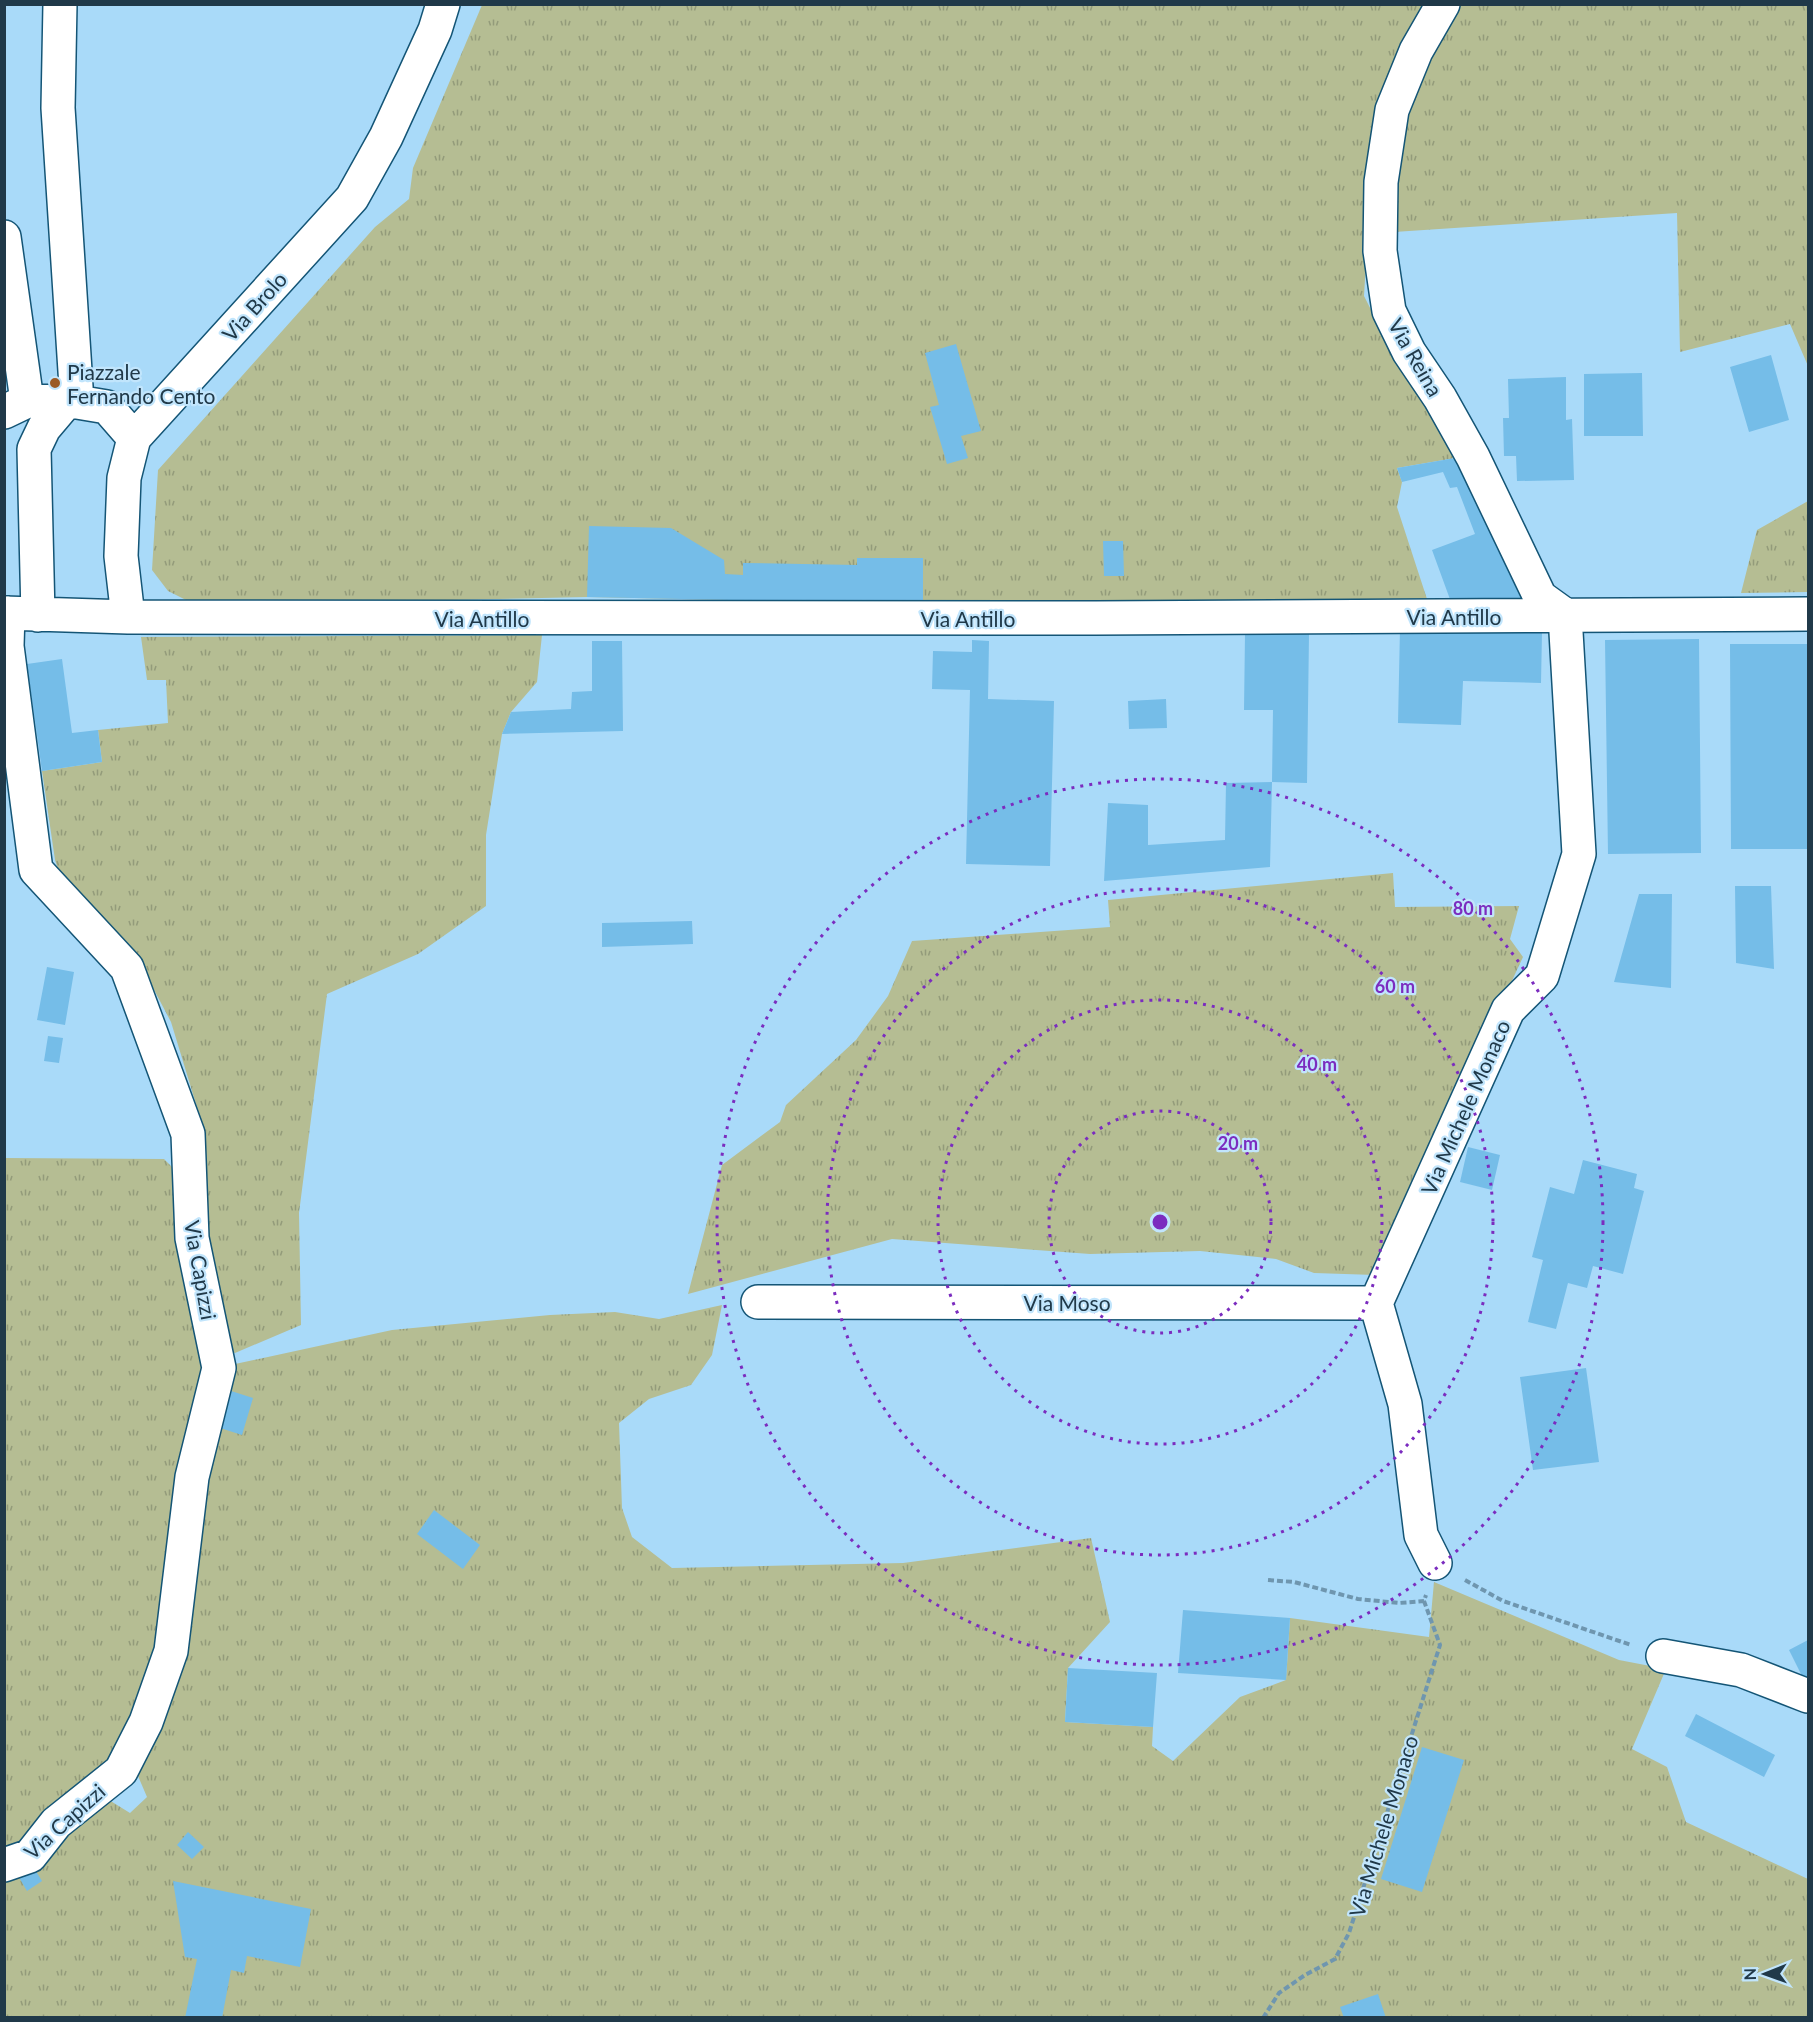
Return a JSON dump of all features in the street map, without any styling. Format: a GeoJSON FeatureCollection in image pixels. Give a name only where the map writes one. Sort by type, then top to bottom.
{"type":"FeatureCollection","features":[{"type":"Feature","properties":{"kind":"street"},"geometry":{"type":"LineString","coordinates":[[60,4],[58,108],[72,402]]}},
{"type":"Feature","properties":{"kind":"street","name":"Via Brolo"},"geometry":{"type":"LineString","coordinates":[[128,617],[121,556],[124,478],[134,438],[352,198],[386,137],[435,30],[443,4]]}},
{"type":"Feature","properties":{"kind":"street","name":"Via Reina"},"geometry":{"type":"LineString","coordinates":[[1443,4],[1416,51],[1392,110],[1381,182],[1380,251],[1389,310],[1409,352],[1440,398],[1473,457],[1540,597],[1565,615]]}},
{"type":"Feature","properties":{"kind":"street"},"geometry":{"type":"LineString","coordinates":[[4,237],[16,407],[72,402],[107,407],[134,438]]}},
{"type":"Feature","properties":{"kind":"street","name":"Via Capizzi"},"geometry":{"type":"LineString","coordinates":[[4,1865],[30,1856],[56,1823],[121,1771],[146,1722],[171,1651],[192,1477],[219,1368],[192,1238],[188,1134],[127,968],[36,870],[7,646],[17,614],[34,449],[44,428],[72,402]]}},
{"type":"Feature","properties":{"kind":"street","name":"Via Antillo"},"geometry":{"type":"LineString","coordinates":[[17,614],[128,617],[1096,618],[1809,614]]}},
{"type":"Feature","properties":{"kind":"street","name":"Via Michele Monaco"},"geometry":{"type":"LineString","coordinates":[[1376,1303],[1508,1010],[1542,976],[1579,854],[1565,615]]}},
{"type":"Feature","properties":{"kind":"street","name":"Via Moso"},"geometry":{"type":"LineString","coordinates":[[758,1302],[1376,1303]]}},
{"type":"Feature","properties":{"kind":"street"},"geometry":{"type":"LineString","coordinates":[[1376,1303],[1405,1404],[1421,1535],[1435,1563]]}},
{"type":"Feature","properties":{"kind":"street"},"geometry":{"type":"LineString","coordinates":[[1663,1656],[1741,1670],[1809,1696]]}},
{"type":"Feature","properties":{"kind":"path"},"geometry":{"type":"LineString","coordinates":[[1268,1580],[1294,1582],[1358,1599],[1399,1603],[1424,1601],[1435,1563],[1503,1601],[1663,1656]]}},
{"type":"Feature","properties":{"kind":"path","name":"Via Michele Monaco"},"geometry":{"type":"LineString","coordinates":[[1263,2018],[1279,1993],[1305,1975],[1335,1959],[1349,1933],[1440,1645],[1424,1601]]}},
{"type":"Feature","properties":{"kind":"green space"},"geometry":{"type":"Polygon","coordinates":[[[482,5],[1427,5],[1375,112],[1364,296],[1398,363],[1461,457],[1397,468],[1402,482],[1397,507],[1427,599],[818,602],[587,597],[308,603],[188,601],[168,591],[152,570],[158,470],[375,227],[409,199],[413,168],[482,5]]]}},
{"type":"Feature","properties":{"kind":"green space"},"geometry":{"type":"Polygon","coordinates":[[[1456,5],[1808,5],[1808,366],[1790,324],[1680,352],[1677,213],[1394,232],[1396,152],[1414,84],[1456,5]]]}},
{"type":"Feature","properties":{"kind":"green space"},"geometry":{"type":"Polygon","coordinates":[[[1808,501],[1808,592],[1741,593],[1757,530],[1808,501]]]}},
{"type":"Feature","properties":{"kind":"green space"},"geometry":{"type":"Polygon","coordinates":[[[542,635],[537,682],[511,712],[502,734],[486,835],[486,906],[418,954],[327,994],[299,1213],[301,1325],[235,1353],[224,1348],[204,1239],[203,1127],[171,1022],[131,946],[72,888],[58,869],[42,771],[102,762],[98,730],[168,723],[166,680],[147,680],[141,637],[542,635]]]}},
{"type":"Feature","properties":{"kind":"green space"},"geometry":{"type":"Polygon","coordinates":[[[1393,873],[1395,907],[1519,906],[1510,939],[1523,957],[1375,1275],[1314,1273],[1276,1259],[1200,1251],[1090,1254],[892,1239],[688,1294],[722,1165],[780,1122],[786,1105],[856,1040],[888,996],[912,941],[1110,927],[1108,900],[1393,873]]]}},
{"type":"Feature","properties":{"kind":"green space"},"geometry":{"type":"Polygon","coordinates":[[[5,1158],[164,1159],[181,1176],[205,1365],[161,1647],[113,1760],[5,1853],[5,1158]]]}},
{"type":"Feature","properties":{"kind":"green space"},"geometry":{"type":"Polygon","coordinates":[[[722,1305],[712,1355],[691,1385],[649,1399],[619,1423],[622,1508],[632,1537],[672,1568],[903,1563],[1091,1538],[1110,1622],[1068,1668],[1065,1722],[1153,1727],[1152,1746],[1173,1761],[1240,1697],[1286,1680],[1290,1618],[1429,1637],[1434,1582],[1619,1660],[1666,1669],[1632,1749],[1667,1767],[1686,1822],[1808,1879],[1808,2017],[5,2018],[5,1876],[109,1800],[130,1813],[147,1797],[135,1769],[196,1531],[235,1364],[392,1330],[550,1315],[615,1312],[659,1319],[722,1305]]]}},
{"type":"Feature","properties":{"kind":"building"},"geometry":{"type":"Polygon","coordinates":[[[956,344],[981,431],[961,436],[968,458],[947,464],[930,407],[939,405],[925,353],[956,344]]]}},
{"type":"Feature","properties":{"kind":"building"},"geometry":{"type":"Polygon","coordinates":[[[1771,355],[1789,420],[1749,432],[1730,367],[1771,355]]]}},
{"type":"Feature","properties":{"kind":"building"},"geometry":{"type":"Polygon","coordinates":[[[1642,373],[1643,436],[1584,436],[1584,374],[1642,373]]]}},
{"type":"Feature","properties":{"kind":"building"},"geometry":{"type":"Polygon","coordinates":[[[1566,377],[1566,420],[1572,419],[1574,480],[1517,481],[1516,456],[1504,456],[1503,418],[1509,418],[1508,379],[1566,377]]]}},
{"type":"Feature","properties":{"kind":"building"},"geometry":{"type":"Polygon","coordinates":[[[1461,457],[1528,600],[1451,602],[1432,550],[1475,534],[1457,487],[1450,488],[1443,472],[1402,482],[1397,468],[1461,457]]]}},
{"type":"Feature","properties":{"kind":"building"},"geometry":{"type":"Polygon","coordinates":[[[589,526],[671,528],[724,560],[725,574],[743,575],[743,563],[857,565],[857,558],[923,558],[923,602],[587,597],[589,526]]]}},
{"type":"Feature","properties":{"kind":"building"},"geometry":{"type":"Polygon","coordinates":[[[1103,541],[1123,541],[1124,576],[1104,576],[1103,541]]]}},
{"type":"Feature","properties":{"kind":"building"},"geometry":{"type":"Polygon","coordinates":[[[1400,628],[1542,632],[1541,683],[1463,681],[1461,725],[1398,723],[1400,628]]]}},
{"type":"Feature","properties":{"kind":"building"},"geometry":{"type":"Polygon","coordinates":[[[1245,634],[1309,634],[1307,783],[1272,782],[1273,710],[1244,710],[1245,634]]]}},
{"type":"Feature","properties":{"kind":"building"},"geometry":{"type":"Polygon","coordinates":[[[1699,639],[1701,853],[1608,854],[1605,640],[1699,639]]]}},
{"type":"Feature","properties":{"kind":"building"},"geometry":{"type":"Polygon","coordinates":[[[972,640],[989,641],[988,699],[1054,701],[1050,866],[966,864],[970,690],[932,689],[933,651],[972,652],[972,640]]]}},
{"type":"Feature","properties":{"kind":"building"},"geometry":{"type":"Polygon","coordinates":[[[592,641],[622,641],[623,731],[502,734],[511,712],[571,709],[572,692],[592,691],[592,641]]]}},
{"type":"Feature","properties":{"kind":"building"},"geometry":{"type":"Polygon","coordinates":[[[1730,644],[1808,644],[1808,849],[1731,849],[1730,644]]]}},
{"type":"Feature","properties":{"kind":"building"},"geometry":{"type":"Polygon","coordinates":[[[62,659],[72,733],[98,730],[102,762],[42,771],[27,664],[62,659]]]}},
{"type":"Feature","properties":{"kind":"building"},"geometry":{"type":"Polygon","coordinates":[[[1166,699],[1167,728],[1129,729],[1128,701],[1166,699]]]}},
{"type":"Feature","properties":{"kind":"building"},"geometry":{"type":"Polygon","coordinates":[[[1272,782],[1270,867],[1104,881],[1108,803],[1148,805],[1148,845],[1225,840],[1226,783],[1272,782]]]}},
{"type":"Feature","properties":{"kind":"building"},"geometry":{"type":"Polygon","coordinates":[[[1735,886],[1771,886],[1774,969],[1736,963],[1735,886]]]}},
{"type":"Feature","properties":{"kind":"building"},"geometry":{"type":"Polygon","coordinates":[[[1639,894],[1672,894],[1671,988],[1614,982],[1639,894]]]}},
{"type":"Feature","properties":{"kind":"building"},"geometry":{"type":"Polygon","coordinates":[[[692,921],[693,944],[602,947],[602,923],[692,921]]]}},
{"type":"Feature","properties":{"kind":"building"},"geometry":{"type":"Polygon","coordinates":[[[47,967],[74,972],[65,1025],[37,1020],[47,967]]]}},
{"type":"Feature","properties":{"kind":"building"},"geometry":{"type":"Polygon","coordinates":[[[48,1036],[63,1038],[59,1063],[44,1061],[48,1036]]]}},
{"type":"Feature","properties":{"kind":"building"},"geometry":{"type":"Polygon","coordinates":[[[1468,1147],[1500,1155],[1492,1190],[1460,1182],[1468,1147]]]}},
{"type":"Feature","properties":{"kind":"building"},"geometry":{"type":"Polygon","coordinates":[[[1583,1160],[1637,1174],[1634,1188],[1644,1191],[1623,1274],[1593,1266],[1587,1288],[1568,1283],[1556,1329],[1528,1322],[1543,1260],[1532,1257],[1550,1187],[1574,1194],[1583,1160]]]}},
{"type":"Feature","properties":{"kind":"building"},"geometry":{"type":"Polygon","coordinates":[[[1586,1368],[1599,1462],[1533,1470],[1520,1377],[1586,1368]]]}},
{"type":"Feature","properties":{"kind":"building"},"geometry":{"type":"Polygon","coordinates":[[[228,1390],[253,1398],[242,1435],[217,1427],[228,1390]]]}},
{"type":"Feature","properties":{"kind":"building"},"geometry":{"type":"Polygon","coordinates":[[[434,1510],[480,1545],[463,1569],[417,1534],[434,1510]]]}},
{"type":"Feature","properties":{"kind":"building"},"geometry":{"type":"Polygon","coordinates":[[[1183,1610],[1290,1618],[1286,1680],[1178,1673],[1183,1610]]]}},
{"type":"Feature","properties":{"kind":"building"},"geometry":{"type":"Polygon","coordinates":[[[1808,1640],[1808,1679],[1802,1676],[1789,1650],[1808,1640]]]}},
{"type":"Feature","properties":{"kind":"building"},"geometry":{"type":"Polygon","coordinates":[[[1068,1668],[1157,1673],[1153,1727],[1065,1722],[1068,1668]]]}},
{"type":"Feature","properties":{"kind":"building"},"geometry":{"type":"Polygon","coordinates":[[[1696,1714],[1775,1755],[1764,1777],[1685,1736],[1696,1714]]]}},
{"type":"Feature","properties":{"kind":"building"},"geometry":{"type":"Polygon","coordinates":[[[1422,1747],[1464,1760],[1422,1892],[1381,1879],[1422,1747]]]}},
{"type":"Feature","properties":{"kind":"building"},"geometry":{"type":"Polygon","coordinates":[[[188,1832],[204,1847],[192,1859],[177,1845],[188,1832]]]}},
{"type":"Feature","properties":{"kind":"building"},"geometry":{"type":"Polygon","coordinates":[[[32,1865],[42,1881],[27,1891],[17,1874],[32,1865]]]}},
{"type":"Feature","properties":{"kind":"building"},"geometry":{"type":"Polygon","coordinates":[[[173,1881],[311,1909],[300,1967],[247,1956],[244,1973],[231,1970],[222,2018],[185,2018],[197,1959],[185,1957],[173,1881]]]}},
{"type":"Feature","properties":{"kind":"building"},"geometry":{"type":"Polygon","coordinates":[[[1378,1994],[1386,2018],[1344,2018],[1340,2007],[1378,1994]]]}},
{"type":"Feature","properties":{"kind":"place","name":"Piazzale Fernando Cento"},"geometry":{"type":"Point","coordinates":[55,383]}}]}
